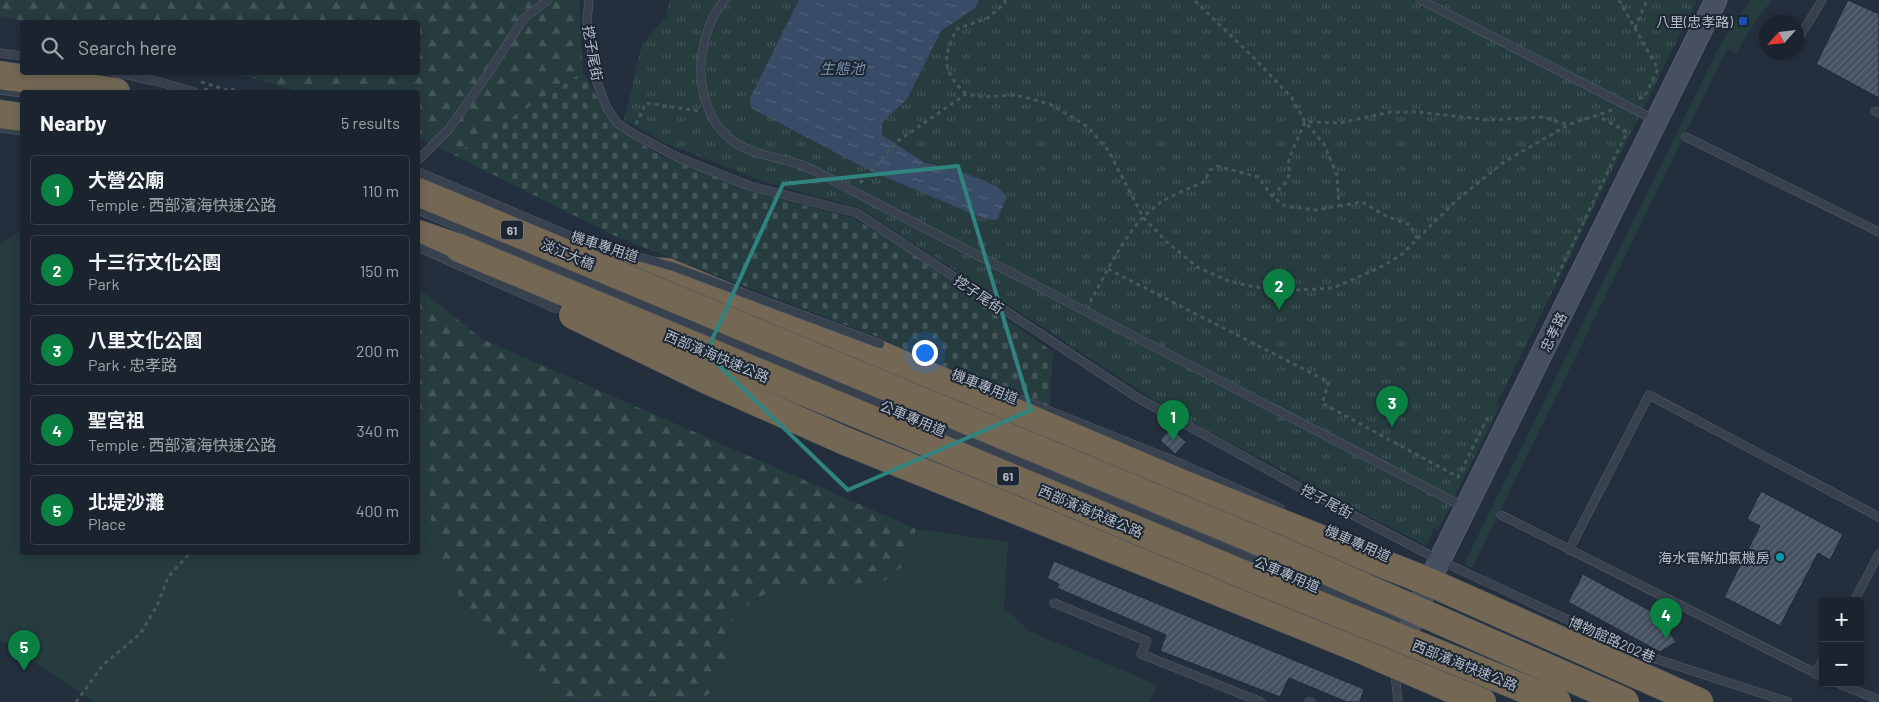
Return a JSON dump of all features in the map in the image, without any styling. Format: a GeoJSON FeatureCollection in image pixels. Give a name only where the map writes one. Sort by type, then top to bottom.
{"type":"FeatureCollection","features":[{"type":"Feature","properties":{"kind":"highway"},"geometry":{"type":"LineString","coordinates":[[0,75],[102,90]]}},
{"type":"Feature","properties":{"kind":"highway"},"geometry":{"type":"LineString","coordinates":[[0,114],[20,117]]}},
{"type":"Feature","properties":{"kind":"highway","name":"淡江大橋"},"geometry":{"type":"LineString","coordinates":[[420,193],[607,270]]}},
{"type":"Feature","properties":{"kind":"highway","name":"61"},"geometry":{"type":"LineString","coordinates":[[420,235],[459,248]]}},
{"type":"Feature","properties":{"kind":"highway"},"geometry":{"type":"LineString","coordinates":[[459,248],[466,260],[493,280],[556,307],[763,406],[1146,568],[1353,646],[1393,665],[1482,702]]}},
{"type":"Feature","properties":{"kind":"highway","name":"西部濱海快速公路"},"geometry":{"type":"LineString","coordinates":[[459,248],[1243,574],[1557,702]]}},
{"type":"Feature","properties":{"kind":"highway"},"geometry":{"type":"LineString","coordinates":[[607,270],[667,272],[744,304],[878,354],[1435,572],[1694,700]]}},
{"type":"Feature","properties":{"kind":"highway","name":"西部濱海快速公路"},"geometry":{"type":"LineString","coordinates":[[607,270],[1275,548],[1625,702]]}},
{"type":"Feature","properties":{"kind":"street","name":"忠孝路"},"geometry":{"type":"LineString","coordinates":[[1393,665],[1435,572],[1716,0]]}},
{"type":"Feature","properties":{"kind":"lane"},"geometry":{"type":"LineString","coordinates":[[420,158],[449,129],[524,18],[548,0]]}},
{"type":"Feature","properties":{"kind":"lane","name":"挖子尾街"},"geometry":{"type":"LineString","coordinates":[[589,0],[587,20],[596,80],[607,108],[618,123],[632,133],[673,155],[750,186],[857,213],[1138,398],[1435,572]]}},
{"type":"Feature","properties":{"kind":"lane"},"geometry":{"type":"LineString","coordinates":[[725,0],[716,10],[702,45],[700,80],[708,113],[723,133],[748,150],[802,165],[1467,509]]}},
{"type":"Feature","properties":{"kind":"lane"},"geometry":{"type":"LineString","coordinates":[[1421,0],[1656,120]]}},
{"type":"Feature","properties":{"kind":"lane"},"geometry":{"type":"LineString","coordinates":[[1804,29],[1822,0]]}},
{"type":"Feature","properties":{"kind":"lane"},"geometry":{"type":"LineString","coordinates":[[0,53],[20,56]]}},
{"type":"Feature","properties":{"kind":"lane"},"geometry":{"type":"LineString","coordinates":[[128,75],[187,90]]}},
{"type":"Feature","properties":{"kind":"lane"},"geometry":{"type":"LineString","coordinates":[[0,90],[20,93]]}},
{"type":"Feature","properties":{"kind":"lane"},"geometry":{"type":"LineString","coordinates":[[0,128],[20,131]]}},
{"type":"Feature","properties":{"kind":"lane"},"geometry":{"type":"LineString","coordinates":[[1686,137],[1879,232]]}},
{"type":"Feature","properties":{"kind":"lane","name":"機車專用道"},"geometry":{"type":"LineString","coordinates":[[420,173],[582,241],[674,267],[890,348]]}},
{"type":"Feature","properties":{"kind":"lane","name":"公車專用道"},"geometry":{"type":"LineString","coordinates":[[420,211],[1410,625]]}},
{"type":"Feature","properties":{"kind":"lane"},"geometry":{"type":"LineString","coordinates":[[420,248],[556,309],[838,447],[944,490]]}},
{"type":"Feature","properties":{"kind":"lane","name":"機車專用道"},"geometry":{"type":"LineString","coordinates":[[999,391],[1180,473],[1290,512]]}},
{"type":"Feature","properties":{"kind":"lane"},"geometry":{"type":"LineString","coordinates":[[1569,550],[1649,395],[1879,517]]}},
{"type":"Feature","properties":{"kind":"lane"},"geometry":{"type":"LineString","coordinates":[[1502,515],[1819,676]]}},
{"type":"Feature","properties":{"kind":"lane","name":"機車專用道"},"geometry":{"type":"LineString","coordinates":[[1370,549],[1406,565],[1435,572]]}},
{"type":"Feature","properties":{"kind":"lane"},"geometry":{"type":"LineString","coordinates":[[1856,597],[1879,554]]}},
{"type":"Feature","properties":{"kind":"lane","name":"博物館路202巷"},"geometry":{"type":"LineString","coordinates":[[1435,572],[1644,655],[1788,702]]}},
{"type":"Feature","properties":{"kind":"lane"},"geometry":{"type":"LineString","coordinates":[[1054,604],[1147,641],[1142,654],[1261,702]]}},
{"type":"Feature","properties":{"kind":"lane"},"geometry":{"type":"LineString","coordinates":[[1393,665],[1398,702]]}},
{"type":"Feature","properties":{"kind":"lane"},"geometry":{"type":"LineString","coordinates":[[1815,674],[1819,666]]}},
{"type":"Feature","properties":{"kind":"lane"},"geometry":{"type":"LineString","coordinates":[[1847,687],[1879,700]]}},
{"type":"Feature","properties":{"kind":"path"},"geometry":{"type":"LineString","coordinates":[[1005,0],[988,18],[957,30],[947,48],[947,66],[954,83],[966,94],[984,97],[1016,95],[1050,104],[1088,127],[1108,150],[1143,217],[1167,242],[1198,267],[1231,282],[1271,290],[1333,288],[1379,268],[1401,255],[1458,199],[1504,162],[1568,125],[1645,96],[1658,70],[1619,0]]}},
{"type":"Feature","properties":{"kind":"path"},"geometry":{"type":"LineString","coordinates":[[1194,0],[1286,91],[1305,122],[1324,144],[1337,175],[1339,206]]}},
{"type":"Feature","properties":{"kind":"path"},"geometry":{"type":"LineString","coordinates":[[1635,28],[1647,0]]}},
{"type":"Feature","properties":{"kind":"path"},"geometry":{"type":"LineString","coordinates":[[227,90],[196,81],[235,90]]}},
{"type":"Feature","properties":{"kind":"path"},"geometry":{"type":"LineString","coordinates":[[866,176],[898,140],[966,94]]}},
{"type":"Feature","properties":{"kind":"path"},"geometry":{"type":"LineString","coordinates":[[632,133],[646,103],[708,113]]}},
{"type":"Feature","properties":{"kind":"path"},"geometry":{"type":"LineString","coordinates":[[1305,122],[1340,123],[1390,112],[1419,112],[1488,120],[1544,117],[1568,125]]}},
{"type":"Feature","properties":{"kind":"path"},"geometry":{"type":"LineString","coordinates":[[1551,289],[1627,132],[1597,115]]}},
{"type":"Feature","properties":{"kind":"path"},"geometry":{"type":"LineString","coordinates":[[1272,196],[1285,184],[1290,172],[1288,164],[1290,156],[1305,122]]}},
{"type":"Feature","properties":{"kind":"path"},"geometry":{"type":"LineString","coordinates":[[1085,311],[1108,270],[1143,217],[1163,201],[1205,181],[1210,170],[1217,166],[1258,177],[1272,196],[1285,206],[1314,210],[1362,202],[1386,216],[1410,225],[1418,240]]}},
{"type":"Feature","properties":{"kind":"path"},"geometry":{"type":"LineString","coordinates":[[1108,270],[1329,382],[1322,403],[1458,477],[1489,415]]}},
{"type":"Feature","properties":{"kind":"path"},"geometry":{"type":"LineString","coordinates":[[76,702],[103,665],[140,634],[157,606],[168,577],[187,555]]}},
{"type":"Feature","properties":{"kind":"highlighted area"},"geometry":{"type":"Polygon","coordinates":[[[958,166],[1031,410],[848,490],[706,353],[783,184],[958,166]]]}},
{"type":"Feature","properties":{"kind":"green space"},"geometry":{"type":"Polygon","coordinates":[[[0,0],[579,0],[583,72],[454,155],[420,139],[420,90],[291,90],[242,75],[420,75],[420,20],[20,20],[0,16],[0,0]]]}},
{"type":"Feature","properties":{"kind":"green space"},"geometry":{"type":"Polygon","coordinates":[[[670,0],[1697,0],[1497,403],[1500,405],[1438,530],[1434,528],[1426,546],[1171,411],[860,208],[765,182],[665,143],[624,120],[642,45],[666,17],[670,0]]]}},
{"type":"Feature","properties":{"kind":"green space"},"geometry":{"type":"Polygon","coordinates":[[[1750,0],[1772,0],[1759,15],[1736,53],[1727,49],[1472,568],[1464,564],[1720,45],[1750,0]]]}},
{"type":"Feature","properties":{"kind":"green space"},"geometry":{"type":"Polygon","coordinates":[[[583,72],[614,127],[661,156],[761,194],[853,218],[902,247],[1053,352],[1049,414],[875,336],[619,238],[454,155],[583,72]]]}},
{"type":"Feature","properties":{"kind":"green space"},"geometry":{"type":"Polygon","coordinates":[[[20,231],[20,555],[420,555],[420,421],[430,422],[429,474],[432,537],[457,594],[556,702],[95,702],[0,640],[0,245],[20,231]]]}},
{"type":"Feature","properties":{"kind":"green space"},"geometry":{"type":"Polygon","coordinates":[[[420,290],[482,339],[916,529],[905,564],[882,583],[779,585],[733,614],[731,664],[708,695],[687,702],[553,701],[457,594],[432,537],[429,474],[430,423],[420,421],[420,290]]]}},
{"type":"Feature","properties":{"kind":"green space"},"geometry":{"type":"Polygon","coordinates":[[[916,529],[1008,542],[1004,607],[1029,631],[1158,685],[1148,702],[687,702],[708,695],[731,664],[733,614],[779,585],[882,583],[905,564],[916,529]]]}},
{"type":"Feature","properties":{"kind":"water","name":"生態池"},"geometry":{"type":"Polygon","coordinates":[[[799,0],[979,0],[975,8],[941,31],[907,99],[882,123],[882,135],[925,163],[957,170],[994,185],[1007,196],[997,220],[985,219],[871,171],[751,108],[750,98],[799,0]]]}},
{"type":"Feature","properties":{"kind":"building"},"geometry":{"type":"Polygon","coordinates":[[[1848,0],[1879,14],[1879,98],[1816,64],[1848,0]]]}},
{"type":"Feature","properties":{"kind":"building"},"geometry":{"type":"Polygon","coordinates":[[[1171,428],[1186,442],[1175,454],[1160,440],[1171,428]]]}},
{"type":"Feature","properties":{"kind":"building","name":"海水電解加氯機房"},"geometry":{"type":"Polygon","coordinates":[[[1761,491],[1843,534],[1830,560],[1818,553],[1780,626],[1724,597],[1760,526],[1747,519],[1761,491]]]}},
{"type":"Feature","properties":{"kind":"building"},"geometry":{"type":"Polygon","coordinates":[[[1054,561],[1364,689],[1360,702],[1347,702],[1289,678],[1280,697],[1160,651],[1166,635],[1057,588],[1059,584],[1047,578],[1054,561]]]}},
{"type":"Feature","properties":{"kind":"building"},"geometry":{"type":"Polygon","coordinates":[[[1583,574],[1658,615],[1676,642],[1660,652],[1568,602],[1583,574]]]}},
{"type":"Feature","properties":{"kind":"place","name":"八里(忠孝路)"},"geometry":{"type":"Point","coordinates":[1743,21]}},
{"type":"Feature","properties":{"kind":"place","name":"十三行文化公園"},"geometry":{"type":"Point","coordinates":[1279,310]}},
{"type":"Feature","properties":{"kind":"place","name":"八里文化公園"},"geometry":{"type":"Point","coordinates":[1392,427]}},
{"type":"Feature","properties":{"kind":"place","name":"大營公廟"},"geometry":{"type":"Point","coordinates":[1173,441]}},
{"type":"Feature","properties":{"kind":"place","name":"海水電解加氯機房"},"geometry":{"type":"Point","coordinates":[1780,557]}},
{"type":"Feature","properties":{"kind":"place","name":"聖宮祖"},"geometry":{"type":"Point","coordinates":[1666,639]}},
{"type":"Feature","properties":{"kind":"place","name":"北堤沙灘"},"geometry":{"type":"Point","coordinates":[24,671]}}]}
